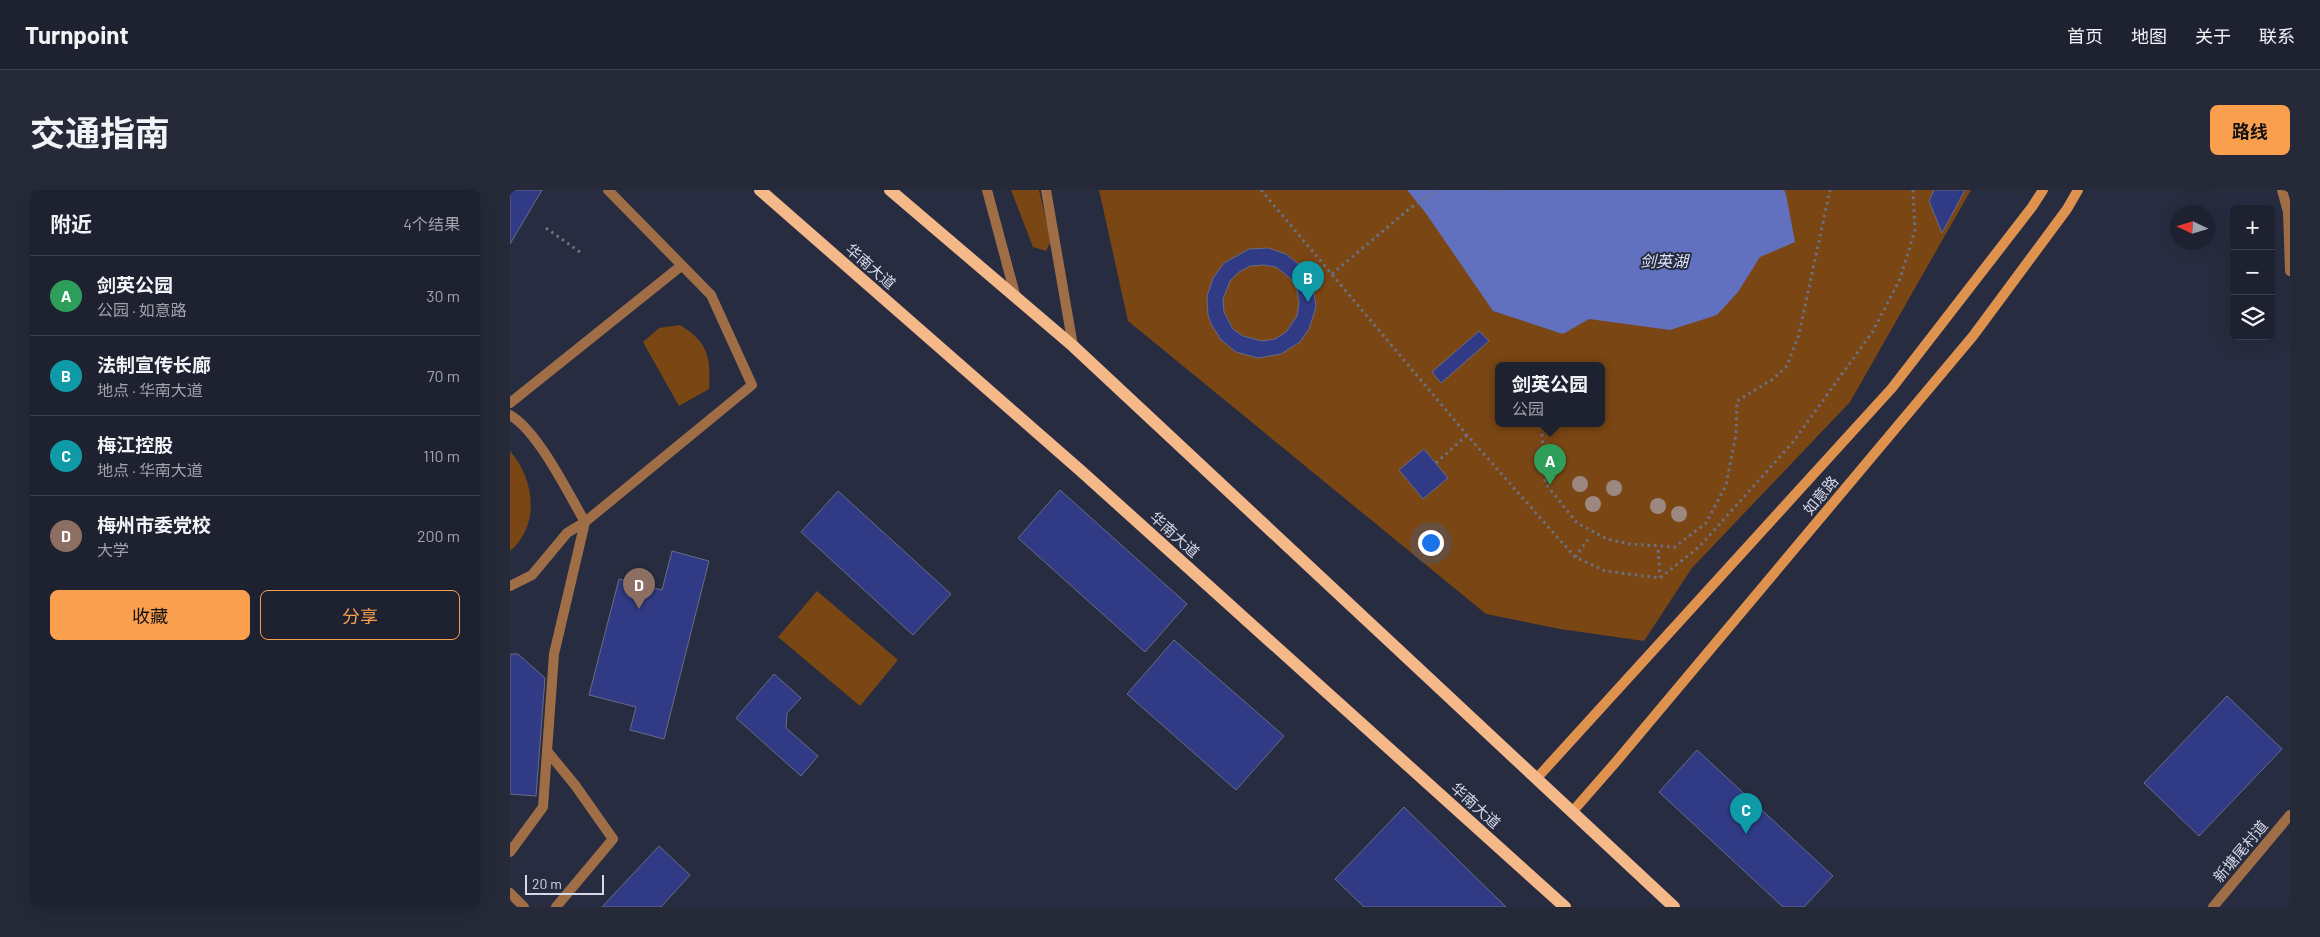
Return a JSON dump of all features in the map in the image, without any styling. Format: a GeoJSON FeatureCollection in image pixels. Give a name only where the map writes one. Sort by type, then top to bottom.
{"type":"FeatureCollection","features":[{"type":"Feature","properties":{"kind":"main road","name":"华南大道"},"geometry":{"type":"LineString","coordinates":[[760,190],[1081,471],[1565,907]]}},
{"type":"Feature","properties":{"kind":"main road"},"geometry":{"type":"LineString","coordinates":[[890,190],[1073,346],[1674,907]]}},
{"type":"Feature","properties":{"kind":"street"},"geometry":{"type":"LineString","coordinates":[[510,586],[532,575],[566,533],[585,522],[752,386],[711,295],[608,190]]}},
{"type":"Feature","properties":{"kind":"street"},"geometry":{"type":"LineString","coordinates":[[986,190],[1016,298]]}},
{"type":"Feature","properties":{"kind":"street"},"geometry":{"type":"LineString","coordinates":[[1046,190],[1073,346]]}},
{"type":"Feature","properties":{"kind":"street","name":"如意路"},"geometry":{"type":"LineString","coordinates":[[1537,778],[1892,388],[2032,208],[2043,190]]}},
{"type":"Feature","properties":{"kind":"street","name":"如意路"},"geometry":{"type":"LineString","coordinates":[[1573,811],[1973,336],[2067,209],[2078,190]]}},
{"type":"Feature","properties":{"kind":"street"},"geometry":{"type":"LineString","coordinates":[[2282,190],[2288,212],[2290,271]]}},
{"type":"Feature","properties":{"kind":"street"},"geometry":{"type":"LineString","coordinates":[[510,403],[681,266]]}},
{"type":"Feature","properties":{"kind":"street"},"geometry":{"type":"LineString","coordinates":[[510,414],[520,421],[549,462],[585,522],[554,654],[543,807],[510,852]]}},
{"type":"Feature","properties":{"kind":"street"},"geometry":{"type":"LineString","coordinates":[[547,751],[575,785],[613,839],[556,907]]}},
{"type":"Feature","properties":{"kind":"street","name":"新塘尾村道"},"geometry":{"type":"LineString","coordinates":[[2213,907],[2290,815]]}},
{"type":"Feature","properties":{"kind":"street"},"geometry":{"type":"LineString","coordinates":[[510,893],[524,907]]}},
{"type":"Feature","properties":{"kind":"path"},"geometry":{"type":"LineString","coordinates":[[1261,190],[1467,435],[1575,557],[1605,571],[1660,578],[1700,546],[1793,442],[1872,331],[1900,279],[1915,230],[1914,190]]}},
{"type":"Feature","properties":{"kind":"path"},"geometry":{"type":"LineString","coordinates":[[1332,274],[1409,209],[1438,190]]}},
{"type":"Feature","properties":{"kind":"path"},"geometry":{"type":"LineString","coordinates":[[1492,190],[1501,192],[1503,190]]}},
{"type":"Feature","properties":{"kind":"path"},"geometry":{"type":"LineString","coordinates":[[1542,434],[1545,483],[1577,523],[1607,539],[1630,544],[1675,547],[1706,523],[1726,485],[1736,434],[1737,401],[1773,380],[1787,366],[1799,334],[1830,190]]}},
{"type":"Feature","properties":{"kind":"path"},"geometry":{"type":"LineString","coordinates":[[546,228],[580,252]]}},
{"type":"Feature","properties":{"kind":"path"},"geometry":{"type":"LineString","coordinates":[[1436,463],[1467,435]]}},
{"type":"Feature","properties":{"kind":"path"},"geometry":{"type":"LineString","coordinates":[[1575,557],[1589,538]]}},
{"type":"Feature","properties":{"kind":"path"},"geometry":{"type":"LineString","coordinates":[[1658,550],[1660,578]]}},
{"type":"Feature","properties":{"kind":"shaded area"},"geometry":{"type":"Polygon","coordinates":[[[1011,190],[1039,190],[1051,241],[1046,251],[1033,247],[1011,190]]]}},
{"type":"Feature","properties":{"kind":"shaded area"},"geometry":{"type":"Polygon","coordinates":[[[1099,190],[1971,190],[1850,402],[1692,568],[1644,641],[1560,629],[1486,614],[1128,321],[1099,190]]]}},
{"type":"Feature","properties":{"kind":"shaded area"},"geometry":{"type":"Polygon","coordinates":[[[680,325],[697,338],[706,351],[709,368],[709,389],[679,406],[643,342],[659,328],[680,325]]]}},
{"type":"Feature","properties":{"kind":"shaded area"},"geometry":{"type":"Polygon","coordinates":[[[510,451],[524,474],[531,501],[530,515],[526,528],[520,540],[510,551],[510,451]]]}},
{"type":"Feature","properties":{"kind":"shaded area"},"geometry":{"type":"Polygon","coordinates":[[[817,591],[898,660],[860,706],[778,637],[817,591]]]}},
{"type":"Feature","properties":{"kind":"water","name":"剑英湖"},"geometry":{"type":"Polygon","coordinates":[[[1407,190],[1784,190],[1795,242],[1760,257],[1738,292],[1717,315],[1670,330],[1589,319],[1563,334],[1493,311],[1425,212],[1407,190]]]}},
{"type":"Feature","properties":{"kind":"building"},"geometry":{"type":"Polygon","coordinates":[[[510,190],[542,190],[510,244],[510,190]]]}},
{"type":"Feature","properties":{"kind":"building"},"geometry":{"type":"Polygon","coordinates":[[[1934,190],[1965,190],[1942,233],[1929,201],[1934,190]]]}},
{"type":"Feature","properties":{"kind":"building"},"geometry":{"type":"Polygon","coordinates":[[[1268,248],[1286,254],[1305,269],[1313,285],[1316,307],[1309,329],[1300,342],[1281,354],[1258,358],[1236,352],[1221,340],[1208,315],[1207,296],[1213,278],[1224,263],[1249,249],[1268,248]],[[1250,266],[1239,272],[1230,281],[1223,299],[1224,312],[1233,329],[1243,336],[1262,341],[1275,339],[1286,332],[1297,316],[1299,303],[1297,290],[1291,279],[1276,267],[1250,266]]]}},
{"type":"Feature","properties":{"kind":"building"},"geometry":{"type":"Polygon","coordinates":[[[1479,331],[1489,341],[1441,383],[1432,372],[1479,331]]]}},
{"type":"Feature","properties":{"kind":"building"},"geometry":{"type":"Polygon","coordinates":[[[1424,449],[1448,478],[1423,499],[1399,470],[1424,449]]]}},
{"type":"Feature","properties":{"kind":"building"},"geometry":{"type":"Polygon","coordinates":[[[1060,490],[1187,604],[1145,652],[1018,538],[1060,490]]]}},
{"type":"Feature","properties":{"kind":"building"},"geometry":{"type":"Polygon","coordinates":[[[838,491],[951,594],[913,635],[801,532],[838,491]]]}},
{"type":"Feature","properties":{"kind":"building"},"geometry":{"type":"Polygon","coordinates":[[[672,551],[709,561],[664,739],[630,730],[636,707],[589,695],[619,579],[662,590],[672,551]]]}},
{"type":"Feature","properties":{"kind":"building"},"geometry":{"type":"Polygon","coordinates":[[[1174,640],[1284,736],[1236,790],[1127,694],[1174,640]]]}},
{"type":"Feature","properties":{"kind":"building"},"geometry":{"type":"Polygon","coordinates":[[[510,654],[518,654],[545,678],[536,796],[510,794],[510,654]]]}},
{"type":"Feature","properties":{"kind":"building"},"geometry":{"type":"Polygon","coordinates":[[[774,674],[801,698],[787,713],[786,728],[818,756],[801,776],[736,718],[774,674]]]}},
{"type":"Feature","properties":{"kind":"building"},"geometry":{"type":"Polygon","coordinates":[[[2227,696],[2282,749],[2199,836],[2144,783],[2227,696]]]}},
{"type":"Feature","properties":{"kind":"building"},"geometry":{"type":"Polygon","coordinates":[[[1697,750],[1833,876],[1804,907],[1783,907],[1659,792],[1697,750]]]}},
{"type":"Feature","properties":{"kind":"building"},"geometry":{"type":"Polygon","coordinates":[[[1404,807],[1506,907],[1364,907],[1335,879],[1404,807]]]}},
{"type":"Feature","properties":{"kind":"building"},"geometry":{"type":"Polygon","coordinates":[[[659,846],[690,875],[661,907],[602,907],[659,846]]]}},
{"type":"Feature","properties":{"kind":"place","name":"法制宣传长廊"},"geometry":{"type":"Point","coordinates":[1308,302]}},
{"type":"Feature","properties":{"kind":"place","name":"剑英公园"},"geometry":{"type":"Point","coordinates":[1550,485]}},
{"type":"Feature","properties":{"kind":"place","name":"梅州市委党校"},"geometry":{"type":"Point","coordinates":[639,609]}},
{"type":"Feature","properties":{"kind":"place","name":"梅江控股"},"geometry":{"type":"Point","coordinates":[1746,834]}}]}
